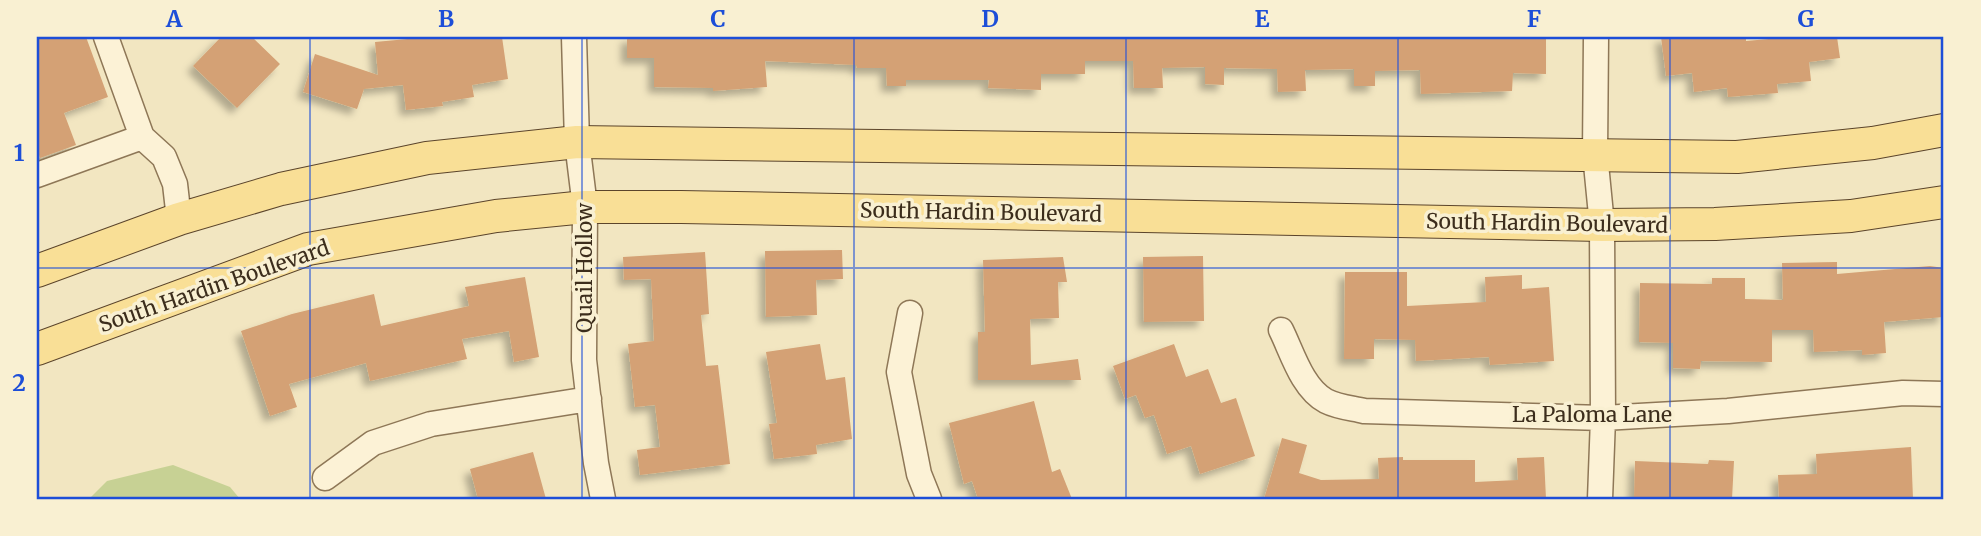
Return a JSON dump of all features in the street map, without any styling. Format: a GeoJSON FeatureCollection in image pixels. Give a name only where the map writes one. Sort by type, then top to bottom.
{"type":"FeatureCollection","features":[{"type":"Feature","properties":{"kind":"main road"},"geometry":{"type":"LineString","coordinates":[[37,271],[179,219],[281,189],[427,158],[577,142],[1737,157],[1873,143],[1944,130]]}},
{"type":"Feature","properties":{"kind":"main road","name":"South Hardin Boulevard"},"geometry":{"type":"LineString","coordinates":[[37,349],[308,249],[496,216],[585,207],[681,206],[1602,225],[1715,224],[1851,216],[1944,202]]}},
{"type":"Feature","properties":{"kind":"street"},"geometry":{"type":"LineString","coordinates":[[106,37],[142,137],[164,158],[175,184],[179,219]]}},
{"type":"Feature","properties":{"kind":"street","name":"Quail Hollow"},"geometry":{"type":"LineString","coordinates":[[574,37],[577,142],[585,207],[584,360],[603,499]]}},
{"type":"Feature","properties":{"kind":"street"},"geometry":{"type":"LineString","coordinates":[[1596,37],[1595,154],[1602,225],[1603,418],[1600,499]]}},
{"type":"Feature","properties":{"kind":"street"},"geometry":{"type":"LineString","coordinates":[[37,175],[142,137]]}},
{"type":"Feature","properties":{"kind":"street"},"geometry":{"type":"LineString","coordinates":[[910,313],[899,372],[919,474],[929,499]]}},
{"type":"Feature","properties":{"kind":"street","name":"La Paloma Lane"},"geometry":{"type":"LineString","coordinates":[[1281,330],[1309,386],[1323,400],[1364,411],[1603,418],[1728,411],[1903,393],[1944,394]]}},
{"type":"Feature","properties":{"kind":"street"},"geometry":{"type":"LineString","coordinates":[[325,478],[373,443],[431,425],[589,399]]}},
{"type":"Feature","properties":{"kind":"green space"},"geometry":{"type":"Polygon","coordinates":[[[173,465],[230,487],[240,499],[89,499],[107,481],[173,465]]]}},
{"type":"Feature","properties":{"kind":"building"},"geometry":{"type":"Polygon","coordinates":[[[37,37],[86,37],[108,97],[64,113],[76,145],[40,158],[37,148],[37,37]]]}},
{"type":"Feature","properties":{"kind":"building"},"geometry":{"type":"Polygon","coordinates":[[[221,37],[252,37],[280,64],[237,108],[193,66],[221,37]]]}},
{"type":"Feature","properties":{"kind":"building"},"geometry":{"type":"Polygon","coordinates":[[[429,37],[502,37],[508,79],[472,85],[474,97],[442,102],[443,106],[406,110],[403,85],[364,89],[357,109],[303,92],[315,54],[378,75],[375,42],[429,37]]]}},
{"type":"Feature","properties":{"kind":"building"},"geometry":{"type":"Polygon","coordinates":[[[627,37],[1546,37],[1546,74],[1513,73],[1512,91],[1421,94],[1420,70],[1375,71],[1375,86],[1354,86],[1354,69],[1305,70],[1306,91],[1278,92],[1277,69],[1224,68],[1224,85],[1205,84],[1205,67],[1162,68],[1163,88],[1134,88],[1133,61],[1085,61],[1085,74],[1041,74],[1041,90],[988,88],[989,80],[906,80],[906,86],[887,86],[886,68],[765,61],[767,87],[713,91],[713,88],[654,87],[654,58],[627,58],[627,37]]]}},
{"type":"Feature","properties":{"kind":"building"},"geometry":{"type":"Polygon","coordinates":[[[1661,37],[1746,37],[1746,41],[1837,37],[1840,58],[1809,62],[1811,81],[1777,84],[1778,93],[1728,97],[1727,88],[1694,92],[1692,73],[1666,76],[1661,37]]]}},
{"type":"Feature","properties":{"kind":"building"},"geometry":{"type":"Polygon","coordinates":[[[842,250],[843,279],[816,280],[817,315],[766,317],[765,251],[842,250]]]}},
{"type":"Feature","properties":{"kind":"building"},"geometry":{"type":"Polygon","coordinates":[[[705,252],[709,314],[701,315],[706,366],[718,365],[730,464],[640,475],[637,450],[660,447],[655,405],[635,407],[628,344],[654,341],[651,279],[624,280],[623,257],[705,252]]]}},
{"type":"Feature","properties":{"kind":"building"},"geometry":{"type":"Polygon","coordinates":[[[1203,256],[1204,321],[1144,322],[1143,257],[1203,256]]]}},
{"type":"Feature","properties":{"kind":"building"},"geometry":{"type":"Polygon","coordinates":[[[1063,257],[1067,282],[1058,282],[1059,318],[1030,319],[1031,365],[1078,359],[1081,380],[978,380],[978,332],[985,332],[983,260],[1063,257]]]}},
{"type":"Feature","properties":{"kind":"building"},"geometry":{"type":"Polygon","coordinates":[[[1837,262],[1837,274],[1930,266],[1944,268],[1944,317],[1884,322],[1886,353],[1862,355],[1862,350],[1814,352],[1813,330],[1772,330],[1772,362],[1701,361],[1700,369],[1673,368],[1673,343],[1639,342],[1640,283],[1712,284],[1712,278],[1745,278],[1745,299],[1783,300],[1782,263],[1837,262]]]}},
{"type":"Feature","properties":{"kind":"building"},"geometry":{"type":"Polygon","coordinates":[[[1345,272],[1407,272],[1407,306],[1486,302],[1485,277],[1522,275],[1522,289],[1549,287],[1554,361],[1490,365],[1489,357],[1416,361],[1415,340],[1374,339],[1374,359],[1344,359],[1345,272]]]}},
{"type":"Feature","properties":{"kind":"building"},"geometry":{"type":"Polygon","coordinates":[[[525,277],[539,357],[514,362],[509,331],[462,339],[467,359],[370,381],[366,363],[289,384],[297,407],[270,416],[241,331],[292,314],[374,294],[381,326],[469,306],[465,287],[525,277]]]}},
{"type":"Feature","properties":{"kind":"building"},"geometry":{"type":"Polygon","coordinates":[[[820,344],[826,380],[845,377],[852,439],[816,445],[817,454],[774,459],[769,424],[777,423],[766,352],[820,344]]]}},
{"type":"Feature","properties":{"kind":"building"},"geometry":{"type":"Polygon","coordinates":[[[1174,344],[1186,377],[1208,369],[1221,403],[1236,398],[1255,456],[1200,474],[1191,446],[1167,454],[1154,415],[1145,418],[1136,395],[1125,399],[1113,366],[1174,344]]]}},
{"type":"Feature","properties":{"kind":"building"},"geometry":{"type":"Polygon","coordinates":[[[1034,401],[1052,472],[1060,469],[1072,499],[978,499],[972,481],[964,484],[949,423],[1034,401]]]}},
{"type":"Feature","properties":{"kind":"building"},"geometry":{"type":"Polygon","coordinates":[[[1282,438],[1307,445],[1299,473],[1321,480],[1379,479],[1378,458],[1403,457],[1403,460],[1475,460],[1475,482],[1518,480],[1517,458],[1544,457],[1546,499],[1264,499],[1282,438]]]}},
{"type":"Feature","properties":{"kind":"building"},"geometry":{"type":"Polygon","coordinates":[[[1911,447],[1913,499],[1779,499],[1778,475],[1817,474],[1816,454],[1911,447]]]}},
{"type":"Feature","properties":{"kind":"building"},"geometry":{"type":"Polygon","coordinates":[[[533,452],[546,499],[478,499],[470,469],[533,452]]]}},
{"type":"Feature","properties":{"kind":"building"},"geometry":{"type":"Polygon","coordinates":[[[1709,460],[1734,461],[1732,499],[1634,499],[1635,461],[1708,464],[1709,460]]]}}]}
